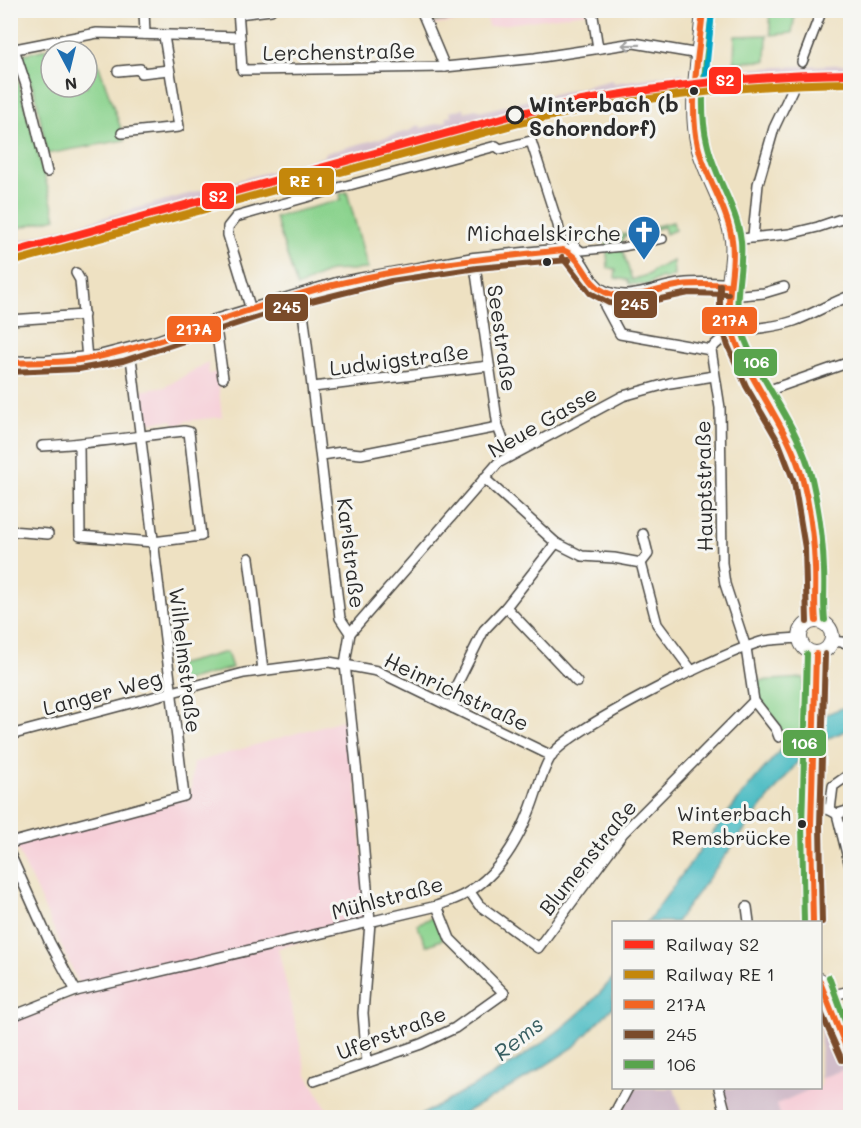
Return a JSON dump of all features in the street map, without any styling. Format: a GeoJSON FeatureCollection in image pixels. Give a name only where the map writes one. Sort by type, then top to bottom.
{"type":"FeatureCollection","features":[{"type":"Feature","properties":{"kind":"main road"},"geometry":{"type":"LineString","coordinates":[[703,10],[694,112],[695,131],[702,160],[732,240],[729,314],[733,333],[761,393],[788,440],[802,478],[811,521],[816,621]]}},
{"type":"Feature","properties":{"kind":"main road"},"geometry":{"type":"LineString","coordinates":[[816,621],[829,627],[832,641],[826,650],[816,654],[803,647],[800,638],[806,624],[816,621]]}},
{"type":"Feature","properties":{"kind":"main road"},"geometry":{"type":"LineString","coordinates":[[813,921],[812,806],[816,654]]}},
{"type":"Feature","properties":{"kind":"main road"},"geometry":{"type":"LineString","coordinates":[[822,987],[850,1057]]}},
{"type":"Feature","properties":{"kind":"street"},"geometry":{"type":"LineString","coordinates":[[144,10],[145,34]]}},
{"type":"Feature","properties":{"kind":"street"},"geometry":{"type":"LineString","coordinates":[[240,37],[238,12],[271,10]]}},
{"type":"Feature","properties":{"kind":"street"},"geometry":{"type":"LineString","coordinates":[[422,10],[445,67]]}},
{"type":"Feature","properties":{"kind":"street"},"geometry":{"type":"LineString","coordinates":[[592,10],[598,48]]}},
{"type":"Feature","properties":{"kind":"street"},"geometry":{"type":"LineString","coordinates":[[802,62],[821,12],[824,10]]}},
{"type":"Feature","properties":{"kind":"street","name":"Lerchenstraße"},"geometry":{"type":"LineString","coordinates":[[12,50],[97,33],[240,37],[242,70],[445,67],[535,58],[634,43],[699,54]]}},
{"type":"Feature","properties":{"kind":"street"},"geometry":{"type":"LineString","coordinates":[[122,133],[179,127],[164,36]]}},
{"type":"Feature","properties":{"kind":"street"},"geometry":{"type":"LineString","coordinates":[[12,50],[27,88],[47,172]]}},
{"type":"Feature","properties":{"kind":"street"},"geometry":{"type":"LineString","coordinates":[[118,71],[140,69],[141,73],[169,70]]}},
{"type":"Feature","properties":{"kind":"street"},"geometry":{"type":"LineString","coordinates":[[753,236],[758,184],[774,128],[792,90]]}},
{"type":"Feature","properties":{"kind":"street"},"geometry":{"type":"LineString","coordinates":[[251,310],[228,235],[228,227],[236,217],[496,146],[500,149],[531,141],[566,250],[580,262],[592,282],[606,293],[637,296],[679,285],[698,283],[729,291],[764,293],[784,287]]}},
{"type":"Feature","properties":{"kind":"street"},"geometry":{"type":"LineString","coordinates":[[732,240],[799,232],[850,216]]}},
{"type":"Feature","properties":{"kind":"street"},"geometry":{"type":"LineString","coordinates":[[10,363],[87,359],[130,349],[251,310],[365,278],[474,259],[566,250],[573,244],[582,251],[623,247],[663,239]]}},
{"type":"Feature","properties":{"kind":"street","name":"Seestraße"},"geometry":{"type":"LineString","coordinates":[[474,259],[498,427],[508,456]]}},
{"type":"Feature","properties":{"kind":"street"},"geometry":{"type":"LineString","coordinates":[[76,273],[80,280],[87,359]]}},
{"type":"Feature","properties":{"kind":"street"},"geometry":{"type":"LineString","coordinates":[[606,293],[605,306],[620,334],[711,350],[717,340],[733,333],[793,321],[850,296]]}},
{"type":"Feature","properties":{"kind":"street","name":"Karlstraße"},"geometry":{"type":"LineString","coordinates":[[301,295],[340,618],[350,633],[345,664],[370,922],[363,1012],[367,1062]]}},
{"type":"Feature","properties":{"kind":"street"},"geometry":{"type":"LineString","coordinates":[[10,320],[84,315]]}},
{"type":"Feature","properties":{"kind":"street"},"geometry":{"type":"LineString","coordinates":[[215,321],[223,378]]}},
{"type":"Feature","properties":{"kind":"street","name":"Wilhelmstraße"},"geometry":{"type":"LineString","coordinates":[[10,843],[184,795],[130,349]]}},
{"type":"Feature","properties":{"kind":"street","name":"Hauptstraße"},"geometry":{"type":"LineString","coordinates":[[711,350],[720,408],[722,563],[725,584],[746,648],[754,701]]}},
{"type":"Feature","properties":{"kind":"street"},"geometry":{"type":"LineString","coordinates":[[761,393],[850,362]]}},
{"type":"Feature","properties":{"kind":"street","name":"Ludwigstraße"},"geometry":{"type":"LineString","coordinates":[[313,387],[489,366]]}},
{"type":"Feature","properties":{"kind":"street","name":"Neue Gasse"},"geometry":{"type":"LineString","coordinates":[[350,633],[498,463],[623,396],[670,383],[714,376]]}},
{"type":"Feature","properties":{"kind":"street"},"geometry":{"type":"LineString","coordinates":[[322,454],[342,452],[361,454],[498,427]]}},
{"type":"Feature","properties":{"kind":"street"},"geometry":{"type":"LineString","coordinates":[[42,446],[189,432],[201,536],[153,542],[80,536],[79,444]]}},
{"type":"Feature","properties":{"kind":"street"},"geometry":{"type":"LineString","coordinates":[[484,478],[556,543],[582,556],[641,563]]}},
{"type":"Feature","properties":{"kind":"street"},"geometry":{"type":"LineString","coordinates":[[10,531],[48,534]]}},
{"type":"Feature","properties":{"kind":"street"},"geometry":{"type":"LineString","coordinates":[[641,563],[648,554],[643,534]]}},
{"type":"Feature","properties":{"kind":"street"},"geometry":{"type":"LineString","coordinates":[[453,708],[456,686],[484,630],[506,607],[556,543]]}},
{"type":"Feature","properties":{"kind":"street"},"geometry":{"type":"LineString","coordinates":[[249,558],[263,670]]}},
{"type":"Feature","properties":{"kind":"street"},"geometry":{"type":"LineString","coordinates":[[641,563],[657,624],[692,671]]}},
{"type":"Feature","properties":{"kind":"street"},"geometry":{"type":"LineString","coordinates":[[506,607],[577,682]]}},
{"type":"Feature","properties":{"kind":"street","name":"Mühlstraße"},"geometry":{"type":"LineString","coordinates":[[10,1017],[76,991],[437,906],[470,892],[492,874],[509,852],[526,820],[552,756],[569,738],[692,671],[765,641],[800,638]]}},
{"type":"Feature","properties":{"kind":"street"},"geometry":{"type":"LineString","coordinates":[[832,641],[850,643]]}},
{"type":"Feature","properties":{"kind":"street","name":"Langer Weg"},"geometry":{"type":"LineString","coordinates":[[10,735],[243,673],[303,664],[329,662],[345,664]]}},
{"type":"Feature","properties":{"kind":"street","name":"Heinrichstraße"},"geometry":{"type":"LineString","coordinates":[[345,664],[377,671],[552,756]]}},
{"type":"Feature","properties":{"kind":"street"},"geometry":{"type":"LineString","coordinates":[[754,701],[776,729],[779,737]]}},
{"type":"Feature","properties":{"kind":"street","name":"Blumenstraße"},"geometry":{"type":"LineString","coordinates":[[470,892],[479,905],[538,948],[623,833],[754,701]]}},
{"type":"Feature","properties":{"kind":"street"},"geometry":{"type":"LineString","coordinates":[[850,774],[833,786],[833,812],[850,866]]}},
{"type":"Feature","properties":{"kind":"street"},"geometry":{"type":"LineString","coordinates":[[812,806],[833,812],[850,810]]}},
{"type":"Feature","properties":{"kind":"street"},"geometry":{"type":"LineString","coordinates":[[10,854],[50,943],[76,991]]}},
{"type":"Feature","properties":{"kind":"street","name":"Uferstraße"},"geometry":{"type":"LineString","coordinates":[[314,1081],[422,1044],[455,1028],[504,993],[450,939],[437,906]]}},
{"type":"Feature","properties":{"kind":"street"},"geometry":{"type":"LineString","coordinates":[[747,907],[749,921]]}},
{"type":"Feature","properties":{"kind":"street"},"geometry":{"type":"LineString","coordinates":[[825,997],[850,992]]}},
{"type":"Feature","properties":{"kind":"street"},"geometry":{"type":"LineString","coordinates":[[612,1118],[627,1089]]}},
{"type":"Feature","properties":{"kind":"street"},"geometry":{"type":"LineString","coordinates":[[718,1089],[727,1118]]}},
{"type":"Feature","properties":{"kind":"shaded area"},"geometry":{"type":"Polygon","coordinates":[[[587,10],[587,13],[488,27],[487,18],[434,25],[428,11],[587,10]]]}},
{"type":"Feature","properties":{"kind":"shaded area"},"geometry":{"type":"Polygon","coordinates":[[[850,64],[850,77],[785,77],[708,83],[712,70],[850,64]]]}},
{"type":"Feature","properties":{"kind":"shaded area"},"geometry":{"type":"Polygon","coordinates":[[[682,73],[684,86],[615,98],[615,101],[500,128],[501,132],[454,144],[452,140],[426,148],[427,151],[418,150],[330,173],[329,170],[11,258],[11,243],[325,156],[325,153],[412,130],[420,125],[421,128],[447,121],[446,117],[451,116],[450,112],[464,108],[465,112],[475,109],[483,111],[612,80],[613,83],[682,73]]]}},
{"type":"Feature","properties":{"kind":"shaded area"},"geometry":{"type":"Polygon","coordinates":[[[208,362],[209,374],[217,372],[222,417],[186,421],[180,425],[176,425],[172,420],[143,423],[139,391],[165,387],[208,362]]]}},
{"type":"Feature","properties":{"kind":"shaded area"},"geometry":{"type":"Polygon","coordinates":[[[346,719],[356,783],[369,927],[329,934],[278,948],[307,1075],[332,1117],[11,1118],[11,1022],[83,993],[14,842],[191,792],[193,763],[346,719]]]}},
{"type":"Feature","properties":{"kind":"shaded area"},"geometry":{"type":"Polygon","coordinates":[[[822,1018],[845,1069],[822,1077],[822,1018]]]}},
{"type":"Feature","properties":{"kind":"shaded area"},"geometry":{"type":"Polygon","coordinates":[[[845,1069],[850,1080],[850,1117],[781,1117],[776,1104],[811,1089],[822,1089],[822,1078],[845,1069]]]}},
{"type":"Feature","properties":{"kind":"shaded area"},"geometry":{"type":"Polygon","coordinates":[[[634,1089],[674,1089],[683,1117],[618,1117],[634,1089]]]}},
{"type":"Feature","properties":{"kind":"shaded area"},"geometry":{"type":"Polygon","coordinates":[[[722,1089],[811,1089],[777,1104],[781,1118],[730,1117],[722,1089]]]}},
{"type":"Feature","properties":{"kind":"green space"},"geometry":{"type":"Polygon","coordinates":[[[429,11],[485,11],[485,16],[434,22],[429,11]]]}},
{"type":"Feature","properties":{"kind":"green space"},"geometry":{"type":"Polygon","coordinates":[[[769,14],[795,14],[792,33],[771,35],[769,14]]]}},
{"type":"Feature","properties":{"kind":"green space"},"geometry":{"type":"Polygon","coordinates":[[[767,35],[766,61],[734,62],[735,36],[767,35]]]}},
{"type":"Feature","properties":{"kind":"green space"},"geometry":{"type":"Polygon","coordinates":[[[39,51],[39,99],[99,99],[99,66],[125,140],[47,154],[36,96],[20,55],[39,51]]]}},
{"type":"Feature","properties":{"kind":"green space"},"geometry":{"type":"Polygon","coordinates":[[[16,74],[56,218],[11,230],[10,75],[16,74]]]}},
{"type":"Feature","properties":{"kind":"green space"},"geometry":{"type":"Polygon","coordinates":[[[347,192],[368,269],[330,271],[297,287],[275,217],[341,200],[340,194],[347,192]]]}},
{"type":"Feature","properties":{"kind":"green space"},"geometry":{"type":"Polygon","coordinates":[[[673,222],[675,230],[666,234],[664,227],[624,236],[621,245],[632,280],[650,274],[653,270],[673,261],[674,276],[665,279],[662,277],[647,285],[629,284],[628,280],[615,278],[616,269],[608,268],[606,238],[673,222]]]}},
{"type":"Feature","properties":{"kind":"green space"},"geometry":{"type":"Polygon","coordinates":[[[227,652],[232,668],[178,683],[173,666],[227,652]]]}},
{"type":"Feature","properties":{"kind":"green space"},"geometry":{"type":"Polygon","coordinates":[[[804,678],[802,728],[787,741],[779,725],[756,697],[756,681],[804,678]]]}},
{"type":"Feature","properties":{"kind":"green space"},"geometry":{"type":"Polygon","coordinates":[[[433,917],[443,939],[426,946],[417,924],[433,917]]]}},
{"type":"Feature","properties":{"kind":"water"},"geometry":{"type":"Polygon","coordinates":[[[850,705],[850,729],[826,739],[804,754],[677,921],[648,921],[762,771],[809,723],[850,705]]]}},
{"type":"Feature","properties":{"kind":"water"},"geometry":{"type":"Polygon","coordinates":[[[612,979],[612,1008],[574,1047],[520,1082],[457,1117],[417,1117],[496,1073],[548,1039],[594,999],[612,979]]]}},
{"type":"Feature","properties":{"kind":"rail line","name":"S2"},"geometry":{"type":"LineString","coordinates":[[10,253],[517,114],[682,85],[766,77],[850,74]]}},
{"type":"Feature","properties":{"kind":"transit line","name":"217A"},"geometry":{"type":"LineString","coordinates":[[703,10],[695,78],[695,129],[698,146],[726,215],[732,240],[730,322],[741,353],[789,443],[803,481],[814,545],[816,621]]}},
{"type":"Feature","properties":{"kind":"transit line","name":"106"},"geometry":{"type":"LineString","coordinates":[[712,11],[704,76],[704,126],[710,155],[739,228],[741,241],[739,320],[750,351],[798,440],[812,479],[823,547],[825,620]]}},
{"type":"Feature","properties":{"kind":"transit line"},"geometry":{"type":"LineString","coordinates":[[704,92],[712,11]]}},
{"type":"Feature","properties":{"kind":"transit line"},"geometry":{"type":"LineString","coordinates":[[12,262],[519,123],[684,94],[766,86],[850,83]]}},
{"type":"Feature","properties":{"kind":"transit line","name":"217A"},"geometry":{"type":"LineString","coordinates":[[10,363],[68,361],[102,356],[132,349],[337,284],[421,267],[535,253],[563,250],[576,259],[598,288],[614,295],[633,296],[688,284],[729,285]]}},
{"type":"Feature","properties":{"kind":"transit line","name":"245"},"geometry":{"type":"LineString","coordinates":[[562,257],[590,293],[609,303],[632,305],[689,293],[728,294]]}},
{"type":"Feature","properties":{"kind":"transit line","name":"245"},"geometry":{"type":"LineString","coordinates":[[10,372],[79,369],[123,361],[291,306],[391,281],[477,268],[568,260]]}},
{"type":"Feature","properties":{"kind":"transit line","name":"245"},"geometry":{"type":"LineString","coordinates":[[720,285],[720,319],[728,346],[746,386],[779,443],[794,482],[805,548],[807,622]]}},
{"type":"Feature","properties":{"kind":"transit line","name":"106"},"geometry":{"type":"LineString","coordinates":[[804,921],[802,826],[807,654]]}},
{"type":"Feature","properties":{"kind":"transit line","name":"217A"},"geometry":{"type":"LineString","coordinates":[[813,921],[811,826],[816,654]]}},
{"type":"Feature","properties":{"kind":"transit line","name":"245"},"geometry":{"type":"LineString","coordinates":[[822,921],[820,826],[825,654]]}},
{"type":"Feature","properties":{"kind":"transit line","name":"106"},"geometry":{"type":"LineString","coordinates":[[829,977],[850,1035]]}},
{"type":"Feature","properties":{"kind":"transit line","name":"217A"},"geometry":{"type":"LineString","coordinates":[[822,987],[850,1057]]}},
{"type":"Feature","properties":{"kind":"transit line","name":"245"},"geometry":{"type":"LineString","coordinates":[[822,1015],[842,1060]]}},
{"type":"Feature","properties":{"kind":"place","name":"Winterbach (b Schorndorf)"},"geometry":{"type":"Point","coordinates":[515,115]}},
{"type":"Feature","properties":{"kind":"place","name":"Michaelskirche"},"geometry":{"type":"Point","coordinates":[644,261]}},
{"type":"Feature","properties":{"kind":"place","name":"Winterbach Remsbrücke"},"geometry":{"type":"Point","coordinates":[802,824]}},
{"type":"Feature","properties":{"kind":"water label","name":"Rems"},"geometry":{"type":"Point","coordinates":[518,1038]}}]}
